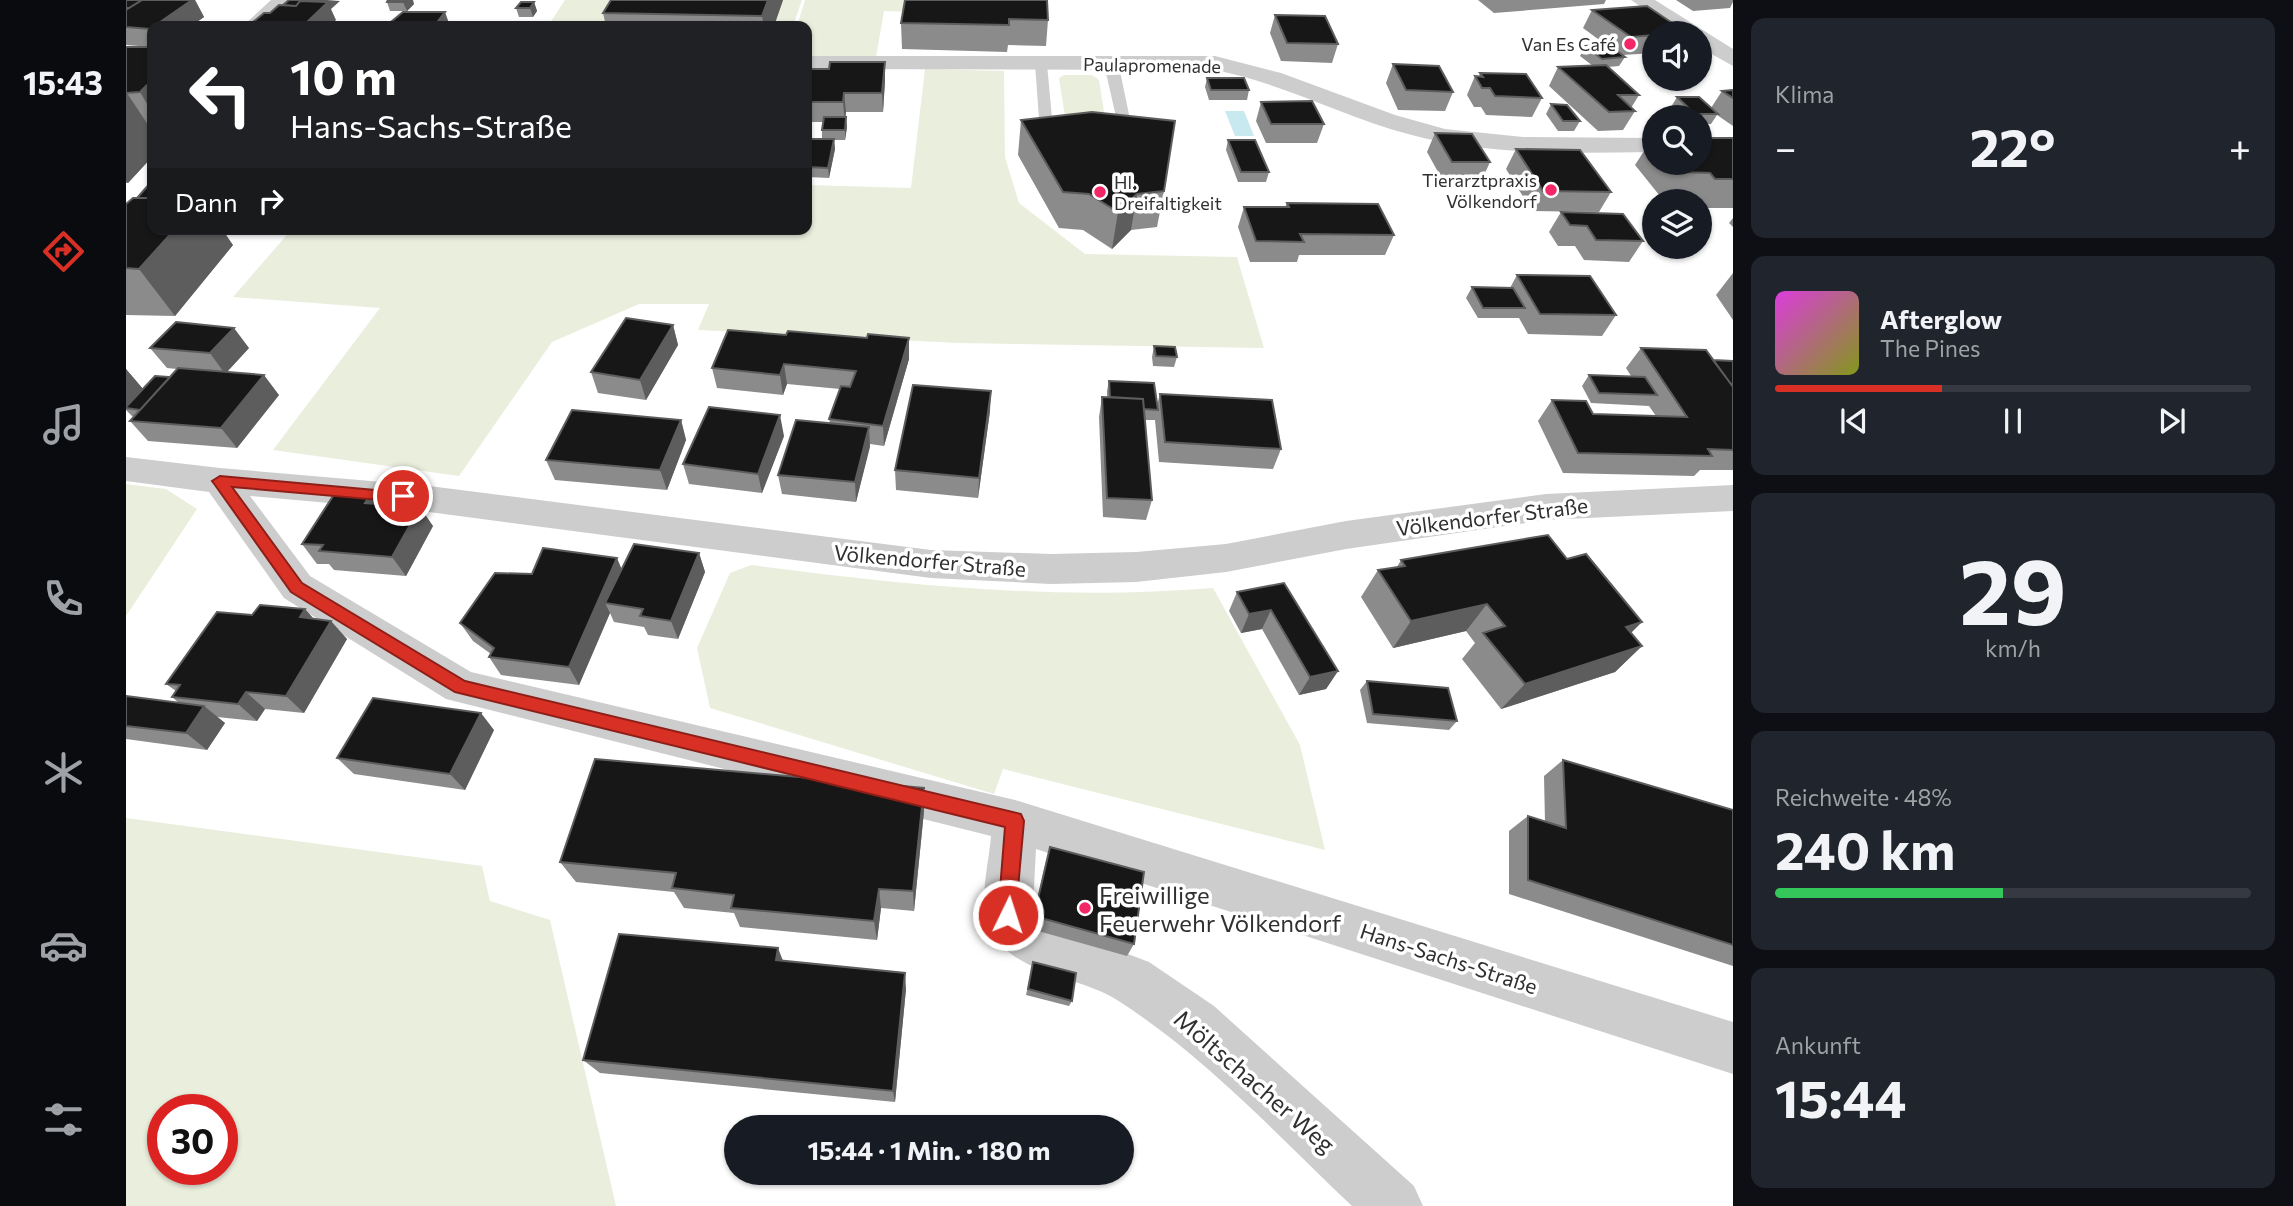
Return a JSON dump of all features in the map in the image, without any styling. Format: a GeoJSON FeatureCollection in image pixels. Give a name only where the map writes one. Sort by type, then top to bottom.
{"type":"FeatureCollection","features":[{"type":"Feature","properties":{"kind":"street"},"geometry":{"type":"LineString","coordinates":[[259,21],[283,0]]}},
{"type":"Feature","properties":{"kind":"street"},"geometry":{"type":"LineString","coordinates":[[1641,0],[1674,21]]}},
{"type":"Feature","properties":{"kind":"street"},"geometry":{"type":"LineString","coordinates":[[1712,45],[1733,59]]}},
{"type":"Feature","properties":{"kind":"street","name":"Paulapromenade"},"geometry":{"type":"LineString","coordinates":[[812,62],[1215,64],[1253,69],[1389,121],[1444,136],[1507,144],[1642,145]]}},
{"type":"Feature","properties":{"kind":"street","name":"Völkendorfer Straße"},"geometry":{"type":"LineString","coordinates":[[126,469],[220,481],[429,499],[931,564],[1051,569],[1136,568],[1226,558],[1346,535],[1546,507],[1733,498]]}},
{"type":"Feature","properties":{"kind":"street","name":"Hans-Sachs-Straße"},"geometry":{"type":"LineString","coordinates":[[220,481],[297,587],[461,687],[1014,821],[1733,1048]]}},
{"type":"Feature","properties":{"kind":"street","name":"Möltschacher Weg"},"geometry":{"type":"LineString","coordinates":[[1014,821],[1008,915],[1034,942],[1131,980],[1196,1024],[1394,1206]]}},
{"type":"Feature","properties":{"kind":"lane"},"geometry":{"type":"LineString","coordinates":[[1041,64],[1047,132],[1073,133]]}},
{"type":"Feature","properties":{"kind":"lane"},"geometry":{"type":"LineString","coordinates":[[1100,134],[1126,134],[1114,71],[1110,64]]}},
{"type":"Feature","properties":{"kind":"green space"},"geometry":{"type":"Polygon","coordinates":[[[565,0],[634,0],[622,21],[551,21],[565,0]]]}},
{"type":"Feature","properties":{"kind":"green space"},"geometry":{"type":"Polygon","coordinates":[[[783,0],[802,0],[795,21],[776,21],[783,0]]]}},
{"type":"Feature","properties":{"kind":"green space"},"geometry":{"type":"Polygon","coordinates":[[[805,0],[932,0],[916,12],[884,11],[876,57],[812,56],[812,21],[799,21],[805,0]]]}},
{"type":"Feature","properties":{"kind":"green space"},"geometry":{"type":"Polygon","coordinates":[[[925,69],[1004,71],[1005,157],[1019,203],[1085,254],[1237,257],[1264,348],[957,343],[698,330],[709,304],[639,304],[552,342],[459,476],[273,450],[380,308],[233,297],[287,235],[812,235],[812,185],[911,188],[925,69]]]}},
{"type":"Feature","properties":{"kind":"green space"},"geometry":{"type":"Polygon","coordinates":[[[1064,75],[1092,75],[1099,80],[1105,118],[1065,117],[1059,78],[1064,75]]]}},
{"type":"Feature","properties":{"kind":"green space"},"geometry":{"type":"Polygon","coordinates":[[[126,484],[166,489],[197,509],[126,616],[126,484]]]}},
{"type":"Feature","properties":{"kind":"green space"},"geometry":{"type":"Polygon","coordinates":[[[751,565],[866,579],[1039,592],[1155,592],[1213,588],[1300,745],[1325,850],[1003,769],[994,794],[710,708],[697,648],[730,573],[751,565]]]}},
{"type":"Feature","properties":{"kind":"green space"},"geometry":{"type":"Polygon","coordinates":[[[126,818],[482,866],[490,901],[550,920],[616,1206],[126,1206],[126,818]]]}},
{"type":"Feature","properties":{"kind":"water"},"geometry":{"type":"Polygon","coordinates":[[[1225,111],[1244,111],[1254,136],[1235,136],[1225,111]]]}},
{"type":"Feature","properties":{"kind":"building"},"geometry":{"type":"Polygon","coordinates":[[[126,0],[142,0],[126,8],[126,0]]]}},
{"type":"Feature","properties":{"kind":"building"},"geometry":{"type":"Polygon","coordinates":[[[142,0],[192,0],[162,21],[147,21],[147,29],[126,27],[126,10],[142,0]]]}},
{"type":"Feature","properties":{"kind":"building"},"geometry":{"type":"Polygon","coordinates":[[[289,0],[327,0],[300,1],[296,6],[283,5],[289,0]]]}},
{"type":"Feature","properties":{"kind":"building"},"geometry":{"type":"Polygon","coordinates":[[[388,0],[405,0],[387,2],[388,0]]]}},
{"type":"Feature","properties":{"kind":"building"},"geometry":{"type":"Polygon","coordinates":[[[611,0],[768,0],[762,16],[603,13],[611,0]]]}},
{"type":"Feature","properties":{"kind":"building"},"geometry":{"type":"Polygon","coordinates":[[[905,0],[1047,0],[1048,20],[1009,19],[1009,25],[901,23],[905,0]]]}},
{"type":"Feature","properties":{"kind":"building"},"geometry":{"type":"Polygon","coordinates":[[[300,1],[328,2],[308,21],[254,21],[279,5],[296,6],[300,1]]]}},
{"type":"Feature","properties":{"kind":"building"},"geometry":{"type":"Polygon","coordinates":[[[521,2],[534,2],[530,8],[516,8],[521,2]]]}},
{"type":"Feature","properties":{"kind":"building"},"geometry":{"type":"Polygon","coordinates":[[[1647,6],[1669,21],[1642,21],[1642,36],[1631,37],[1592,10],[1647,6]]]}},
{"type":"Feature","properties":{"kind":"building"},"geometry":{"type":"Polygon","coordinates":[[[403,12],[445,12],[438,21],[392,21],[403,12]]]}},
{"type":"Feature","properties":{"kind":"building"},"geometry":{"type":"Polygon","coordinates":[[[1275,15],[1325,16],[1338,44],[1287,43],[1275,15]]]}},
{"type":"Feature","properties":{"kind":"building"},"geometry":{"type":"Polygon","coordinates":[[[1608,44],[1625,57],[1602,59],[1585,46],[1608,44]]]}},
{"type":"Feature","properties":{"kind":"building"},"geometry":{"type":"Polygon","coordinates":[[[126,47],[147,47],[147,85],[140,92],[126,93],[126,47]]]}},
{"type":"Feature","properties":{"kind":"building"},"geometry":{"type":"Polygon","coordinates":[[[830,62],[885,62],[882,93],[844,93],[843,102],[812,102],[812,69],[829,69],[830,62]]]}},
{"type":"Feature","properties":{"kind":"building"},"geometry":{"type":"Polygon","coordinates":[[[1393,64],[1439,66],[1453,92],[1406,90],[1393,64]]]}},
{"type":"Feature","properties":{"kind":"building"},"geometry":{"type":"Polygon","coordinates":[[[1606,65],[1639,95],[1618,95],[1635,111],[1609,112],[1558,67],[1606,65]]]}},
{"type":"Feature","properties":{"kind":"building"},"geometry":{"type":"Polygon","coordinates":[[[1480,73],[1526,74],[1542,98],[1495,96],[1490,88],[1482,88],[1475,76],[1483,77],[1480,73]]]}},
{"type":"Feature","properties":{"kind":"building"},"geometry":{"type":"Polygon","coordinates":[[[1207,78],[1244,78],[1249,90],[1211,90],[1207,78]]]}},
{"type":"Feature","properties":{"kind":"building"},"geometry":{"type":"Polygon","coordinates":[[[1733,90],[1733,98],[1722,91],[1733,90]]]}},
{"type":"Feature","properties":{"kind":"building"},"geometry":{"type":"Polygon","coordinates":[[[1677,97],[1699,97],[1708,105],[1685,105],[1677,97]]]}},
{"type":"Feature","properties":{"kind":"building"},"geometry":{"type":"Polygon","coordinates":[[[1312,101],[1324,124],[1271,124],[1261,102],[1312,101]]]}},
{"type":"Feature","properties":{"kind":"building"},"geometry":{"type":"Polygon","coordinates":[[[1551,104],[1567,105],[1580,121],[1563,121],[1551,104]]]}},
{"type":"Feature","properties":{"kind":"building"},"geometry":{"type":"Polygon","coordinates":[[[1092,112],[1175,121],[1164,191],[1137,194],[1118,212],[1089,194],[1063,192],[1021,120],[1092,112]]]}},
{"type":"Feature","properties":{"kind":"building"},"geometry":{"type":"Polygon","coordinates":[[[824,117],[846,117],[845,130],[822,130],[824,117]]]}},
{"type":"Feature","properties":{"kind":"building"},"geometry":{"type":"Polygon","coordinates":[[[1435,133],[1472,134],[1490,162],[1452,162],[1435,133]]]}},
{"type":"Feature","properties":{"kind":"building"},"geometry":{"type":"Polygon","coordinates":[[[1712,138],[1733,138],[1733,179],[1715,179],[1712,175],[1712,138]]]}},
{"type":"Feature","properties":{"kind":"building"},"geometry":{"type":"Polygon","coordinates":[[[812,139],[834,139],[828,168],[812,167],[812,139]]]}},
{"type":"Feature","properties":{"kind":"building"},"geometry":{"type":"Polygon","coordinates":[[[1228,140],[1255,140],[1269,172],[1241,172],[1228,140]]]}},
{"type":"Feature","properties":{"kind":"building"},"geometry":{"type":"Polygon","coordinates":[[[1516,149],[1580,150],[1611,192],[1543,191],[1516,149]]]}},
{"type":"Feature","properties":{"kind":"building"},"geometry":{"type":"Polygon","coordinates":[[[147,187],[147,198],[137,198],[147,187]]]}},
{"type":"Feature","properties":{"kind":"building"},"geometry":{"type":"Polygon","coordinates":[[[133,198],[147,198],[147,235],[170,235],[139,269],[126,268],[126,204],[133,198]]]}},
{"type":"Feature","properties":{"kind":"building"},"geometry":{"type":"Polygon","coordinates":[[[1287,203],[1378,204],[1394,235],[1300,234],[1304,242],[1256,241],[1244,207],[1289,207],[1287,203]]]}},
{"type":"Feature","properties":{"kind":"building"},"geometry":{"type":"Polygon","coordinates":[[[1561,212],[1623,214],[1642,241],[1596,240],[1587,226],[1570,225],[1561,212]]]}},
{"type":"Feature","properties":{"kind":"building"},"geometry":{"type":"Polygon","coordinates":[[[1517,275],[1590,276],[1616,315],[1540,314],[1517,275]]]}},
{"type":"Feature","properties":{"kind":"building"},"geometry":{"type":"Polygon","coordinates":[[[1472,287],[1513,288],[1525,308],[1483,308],[1472,287]]]}},
{"type":"Feature","properties":{"kind":"building"},"geometry":{"type":"Polygon","coordinates":[[[626,318],[673,325],[640,380],[591,372],[626,318]]]}},
{"type":"Feature","properties":{"kind":"building"},"geometry":{"type":"Polygon","coordinates":[[[176,322],[234,328],[210,353],[150,348],[176,322]]]}},
{"type":"Feature","properties":{"kind":"building"},"geometry":{"type":"Polygon","coordinates":[[[728,330],[786,335],[788,331],[867,338],[868,334],[909,338],[883,426],[829,419],[841,386],[850,387],[856,371],[784,364],[780,375],[712,368],[728,330]]]}},
{"type":"Feature","properties":{"kind":"building"},"geometry":{"type":"Polygon","coordinates":[[[1154,346],[1175,347],[1177,357],[1156,356],[1154,346]]]}},
{"type":"Feature","properties":{"kind":"building"},"geometry":{"type":"Polygon","coordinates":[[[1641,348],[1706,350],[1733,387],[1733,450],[1708,449],[1712,456],[1578,453],[1552,400],[1586,401],[1593,414],[1687,417],[1641,348]]]}},
{"type":"Feature","properties":{"kind":"building"},"geometry":{"type":"Polygon","coordinates":[[[1713,360],[1733,361],[1733,384],[1731,384],[1713,360]]]}},
{"type":"Feature","properties":{"kind":"building"},"geometry":{"type":"Polygon","coordinates":[[[178,368],[264,375],[221,428],[130,421],[178,368]]]}},
{"type":"Feature","properties":{"kind":"building"},"geometry":{"type":"Polygon","coordinates":[[[1589,375],[1645,377],[1657,395],[1599,393],[1589,375]]]}},
{"type":"Feature","properties":{"kind":"building"},"geometry":{"type":"Polygon","coordinates":[[[155,376],[170,377],[140,410],[126,408],[126,407],[155,376]]]}},
{"type":"Feature","properties":{"kind":"building"},"geometry":{"type":"Polygon","coordinates":[[[1109,381],[1154,383],[1158,410],[1144,409],[1143,399],[1110,397],[1109,381]]]}},
{"type":"Feature","properties":{"kind":"building"},"geometry":{"type":"Polygon","coordinates":[[[913,385],[991,391],[979,478],[895,470],[913,385]]]}},
{"type":"Feature","properties":{"kind":"building"},"geometry":{"type":"Polygon","coordinates":[[[1160,394],[1272,400],[1281,449],[1165,442],[1160,394]]]}},
{"type":"Feature","properties":{"kind":"building"},"geometry":{"type":"Polygon","coordinates":[[[1102,397],[1143,399],[1152,500],[1107,498],[1102,397]]]}},
{"type":"Feature","properties":{"kind":"building"},"geometry":{"type":"Polygon","coordinates":[[[709,407],[780,415],[758,474],[683,464],[709,407]]]}},
{"type":"Feature","properties":{"kind":"building"},"geometry":{"type":"Polygon","coordinates":[[[572,410],[681,420],[660,470],[546,460],[572,410]]]}},
{"type":"Feature","properties":{"kind":"building"},"geometry":{"type":"Polygon","coordinates":[[[796,420],[869,427],[855,482],[778,475],[796,420]]]}},
{"type":"Feature","properties":{"kind":"building"},"geometry":{"type":"Polygon","coordinates":[[[335,493],[370,495],[365,503],[420,507],[392,557],[319,551],[323,545],[302,544],[335,493]]]}},
{"type":"Feature","properties":{"kind":"building"},"geometry":{"type":"Polygon","coordinates":[[[1548,535],[1567,559],[1586,554],[1642,622],[1626,627],[1642,646],[1525,684],[1483,633],[1505,626],[1487,604],[1411,621],[1378,570],[1405,566],[1401,560],[1548,535]]]}},
{"type":"Feature","properties":{"kind":"building"},"geometry":{"type":"Polygon","coordinates":[[[634,544],[699,553],[671,621],[640,616],[643,609],[605,603],[634,544]]]}},
{"type":"Feature","properties":{"kind":"building"},"geometry":{"type":"Polygon","coordinates":[[[543,548],[617,558],[569,667],[489,657],[494,648],[460,623],[495,573],[532,574],[543,548]]]}},
{"type":"Feature","properties":{"kind":"building"},"geometry":{"type":"Polygon","coordinates":[[[1284,583],[1338,671],[1310,677],[1271,610],[1249,614],[1237,592],[1284,583]]]}},
{"type":"Feature","properties":{"kind":"building"},"geometry":{"type":"Polygon","coordinates":[[[260,605],[305,609],[300,617],[331,621],[286,696],[246,692],[238,704],[172,697],[180,685],[166,684],[217,612],[252,615],[260,605]]]}},
{"type":"Feature","properties":{"kind":"building"},"geometry":{"type":"Polygon","coordinates":[[[1367,681],[1448,688],[1457,721],[1373,714],[1367,681]]]}},
{"type":"Feature","properties":{"kind":"building"},"geometry":{"type":"Polygon","coordinates":[[[126,696],[204,706],[186,733],[126,726],[126,696]]]}},
{"type":"Feature","properties":{"kind":"building"},"geometry":{"type":"Polygon","coordinates":[[[373,698],[481,713],[450,774],[337,758],[373,698]]]}},
{"type":"Feature","properties":{"kind":"building"},"geometry":{"type":"Polygon","coordinates":[[[595,759],[924,788],[913,891],[879,889],[874,921],[731,908],[734,895],[672,888],[676,873],[560,862],[595,759]]]}},
{"type":"Feature","properties":{"kind":"building"},"geometry":{"type":"Polygon","coordinates":[[[1563,760],[1733,810],[1733,945],[1528,880],[1528,816],[1566,828],[1563,760]]]}},
{"type":"Feature","properties":{"kind":"building","name":"Freiwillige Feuerwehr Völkendorf"},"geometry":{"type":"Polygon","coordinates":[[[1050,847],[1144,872],[1134,944],[1034,916],[1050,847]]]}},
{"type":"Feature","properties":{"kind":"building"},"geometry":{"type":"Polygon","coordinates":[[[619,934],[778,948],[776,960],[905,973],[893,1091],[583,1060],[619,934]]]}},
{"type":"Feature","properties":{"kind":"building"},"geometry":{"type":"Polygon","coordinates":[[[1033,962],[1076,973],[1072,1001],[1028,989],[1033,962]]]}},
{"type":"Feature","properties":{"kind":"place","name":"Van Es Café"},"geometry":{"type":"Point","coordinates":[1630,44]}},
{"type":"Feature","properties":{"kind":"place","name":"Tierarztpraxis Völkendorf"},"geometry":{"type":"Point","coordinates":[1551,190]}},
{"type":"Feature","properties":{"kind":"place","name":"Hl. Dreifaltigkeit"},"geometry":{"type":"Point","coordinates":[1100,192]}},
{"type":"Feature","properties":{"kind":"place","name":"Freiwillige Feuerwehr Völkendorf"},"geometry":{"type":"Point","coordinates":[1085,908]}},
{"type":"Feature","properties":{"kind":"route"},"geometry":{"type":"LineString","coordinates":[[403,496],[220,481],[297,587],[461,687],[1014,821],[1008,915]]}}]}
